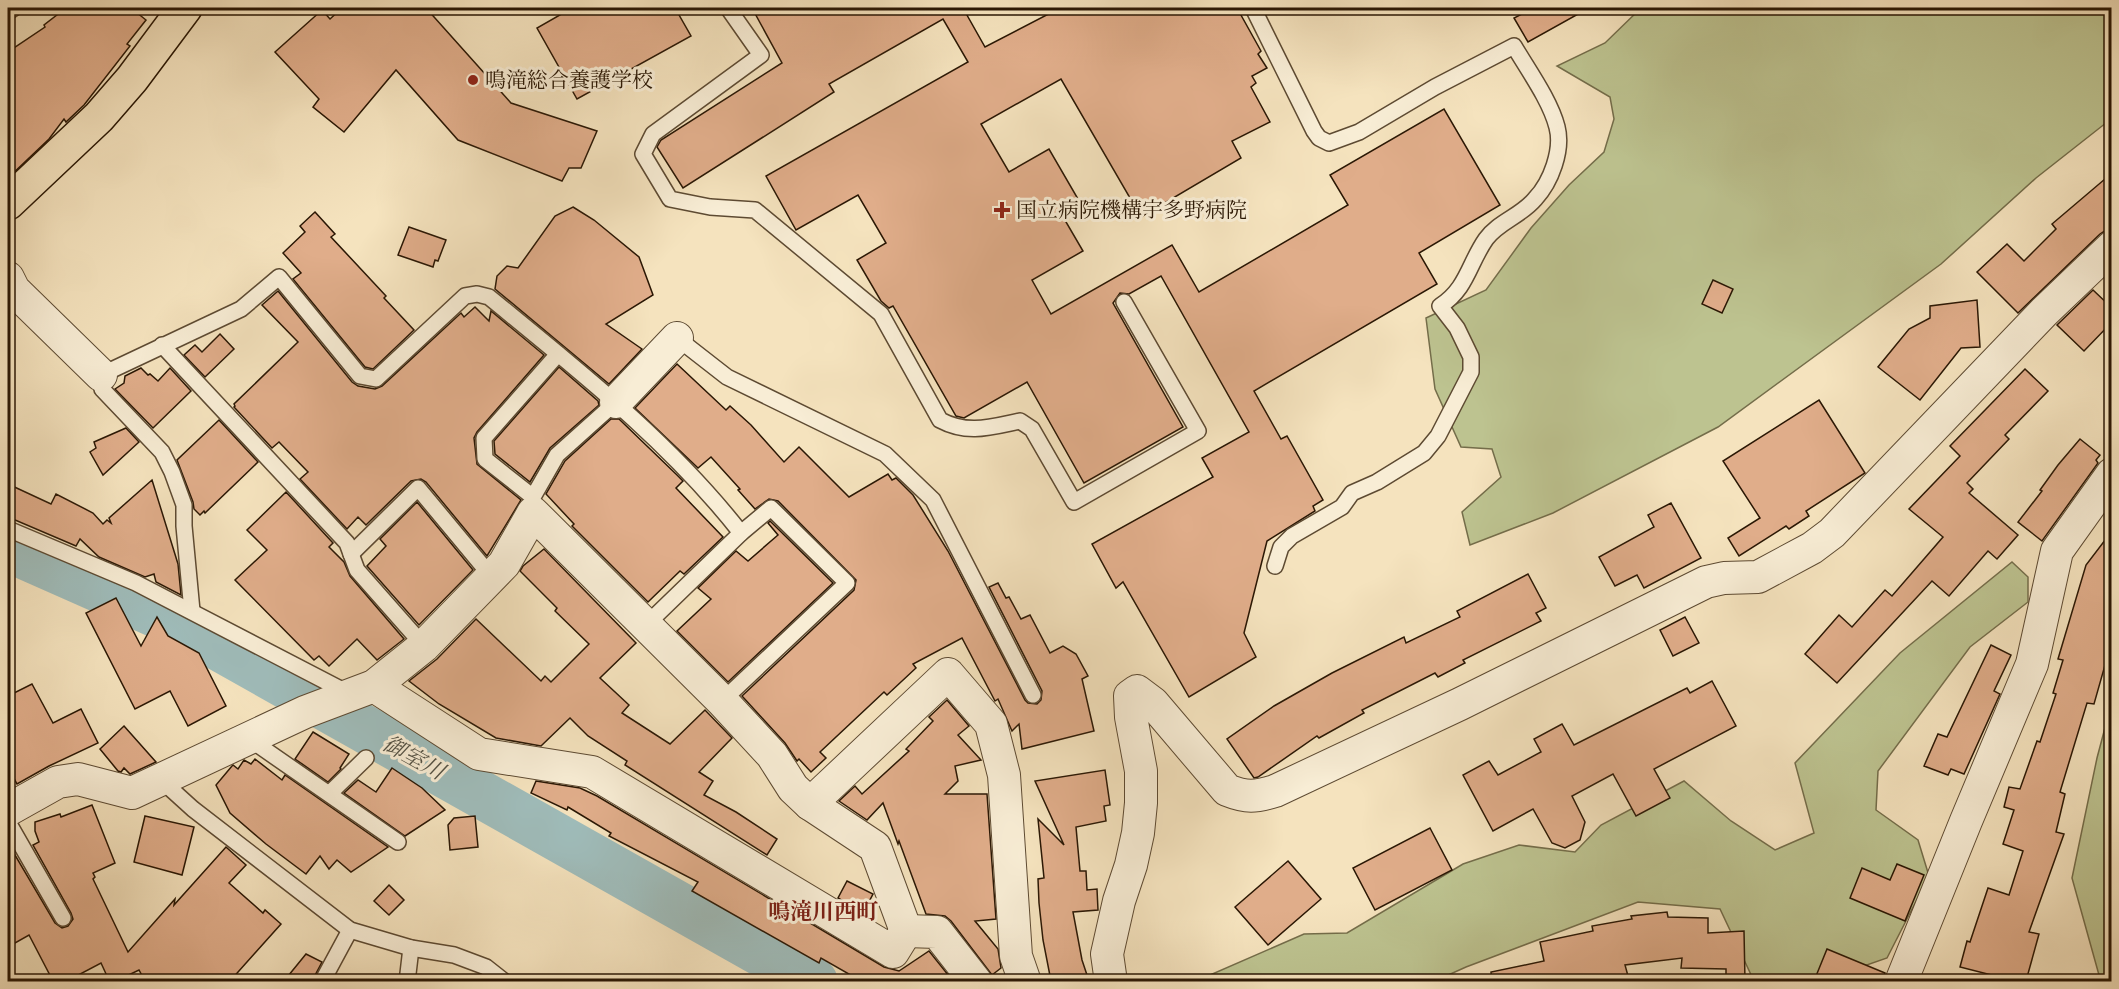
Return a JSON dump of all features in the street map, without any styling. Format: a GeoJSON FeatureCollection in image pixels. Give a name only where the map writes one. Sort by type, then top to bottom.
{"type":"FeatureCollection","features":[{"type":"Feature","properties":{"kind":"main road"},"geometry":{"type":"LineString","coordinates":[[8,203],[99,117],[132,79],[185,8]]}},
{"type":"Feature","properties":{"kind":"street"},"geometry":{"type":"LineString","coordinates":[[1111,981],[1107,954],[1119,901],[1131,865],[1138,833],[1141,803],[1141,771],[1131,717],[1130,696],[1137,691],[1153,703],[1227,790],[1244,796],[1257,796],[1275,791],[1429,718],[1706,582],[1724,578],[1758,577],[1812,548],[1832,533],[2044,312],[2112,247]]}},
{"type":"Feature","properties":{"kind":"street"},"geometry":{"type":"LineString","coordinates":[[8,278],[14,290],[101,375]]}},
{"type":"Feature","properties":{"kind":"street"},"geometry":{"type":"LineString","coordinates":[[616,402],[677,338]]}},
{"type":"Feature","properties":{"kind":"street"},"geometry":{"type":"LineString","coordinates":[[1901,981],[2032,664],[2056,551],[2112,474]]}},
{"type":"Feature","properties":{"kind":"street"},"geometry":{"type":"LineString","coordinates":[[9,808],[58,782],[78,779],[132,792],[305,712],[356,692],[424,646],[504,564],[533,505],[772,755],[793,788],[810,804],[875,847],[906,931]]}},
{"type":"Feature","properties":{"kind":"street"},"geometry":{"type":"LineString","coordinates":[[810,804],[948,674],[991,724],[1004,776],[1016,956],[1025,981]]}},
{"type":"Feature","properties":{"kind":"street"},"geometry":{"type":"LineString","coordinates":[[356,692],[479,754],[591,772],[893,952],[906,931]]}},
{"type":"Feature","properties":{"kind":"street"},"geometry":{"type":"LineString","coordinates":[[906,931],[937,932],[976,981]]}},
{"type":"Feature","properties":{"kind":"lane"},"geometry":{"type":"LineString","coordinates":[[8,12],[14,8]]}},
{"type":"Feature","properties":{"kind":"lane"},"geometry":{"type":"LineString","coordinates":[[728,8],[761,55],[653,134],[643,154],[670,199],[710,207],[755,210],[881,314],[940,420],[956,428],[985,428],[1020,421],[1032,429],[1074,502],[1198,431],[1124,302]]}},
{"type":"Feature","properties":{"kind":"lane"},"geometry":{"type":"LineString","coordinates":[[1253,8],[1319,138],[1329,142],[1359,132],[1435,87],[1514,46],[1557,127],[1558,147],[1549,179],[1535,200],[1516,217],[1499,226],[1487,238],[1460,288],[1440,306],[1457,328],[1470,357],[1471,372],[1438,436],[1424,453],[1377,482],[1352,493],[1342,507],[1292,536],[1281,547],[1275,566]]}},
{"type":"Feature","properties":{"kind":"lane"},"geometry":{"type":"LineString","coordinates":[[192,611],[184,506],[172,472],[162,452],[102,389],[101,375],[241,309],[279,277],[360,376],[376,379],[465,296],[477,294],[489,297],[616,402],[712,495],[741,533]]}},
{"type":"Feature","properties":{"kind":"lane"},"geometry":{"type":"LineString","coordinates":[[677,338],[727,377],[885,453],[933,500],[1033,695]]}},
{"type":"Feature","properties":{"kind":"lane"},"geometry":{"type":"LineString","coordinates":[[162,345],[347,543],[357,570],[424,646]]}},
{"type":"Feature","properties":{"kind":"lane"},"geometry":{"type":"LineString","coordinates":[[558,354],[484,438],[485,459],[533,505],[557,455],[616,402]]}},
{"type":"Feature","properties":{"kind":"lane"},"geometry":{"type":"LineString","coordinates":[[351,554],[418,488],[491,576]]}},
{"type":"Feature","properties":{"kind":"lane"},"geometry":{"type":"LineString","coordinates":[[647,624],[741,533],[771,508],[847,583],[722,701]]}},
{"type":"Feature","properties":{"kind":"lane"},"geometry":{"type":"LineString","coordinates":[[8,529],[136,583],[356,692]]}},
{"type":"Feature","properties":{"kind":"lane"},"geometry":{"type":"LineString","coordinates":[[248,738],[398,842]]}},
{"type":"Feature","properties":{"kind":"lane"},"geometry":{"type":"LineString","coordinates":[[330,793],[366,758]]}},
{"type":"Feature","properties":{"kind":"lane"},"geometry":{"type":"LineString","coordinates":[[161,780],[193,810],[350,930],[411,948],[454,955],[486,967],[505,981]]}},
{"type":"Feature","properties":{"kind":"lane"},"geometry":{"type":"LineString","coordinates":[[9,808],[63,918]]}},
{"type":"Feature","properties":{"kind":"lane"},"geometry":{"type":"LineString","coordinates":[[322,981],[350,930]]}},
{"type":"Feature","properties":{"kind":"lane"},"geometry":{"type":"LineString","coordinates":[[407,981],[411,948]]}},
{"type":"Feature","properties":{"kind":"green space"},"geometry":{"type":"Polygon","coordinates":[[[1641,8],[2111,8],[2111,119],[2036,178],[1941,264],[1718,427],[1553,513],[1470,545],[1462,512],[1501,477],[1492,449],[1461,447],[1435,389],[1426,318],[1486,290],[1531,228],[1569,185],[1604,152],[1614,119],[1610,97],[1557,66],[1605,43],[1641,8]]]}},
{"type":"Feature","properties":{"kind":"green space"},"geometry":{"type":"Polygon","coordinates":[[[2012,562],[2028,577],[2028,602],[1970,647],[1878,771],[1876,810],[1918,840],[1929,876],[1887,958],[1821,981],[1754,981],[1720,909],[1638,902],[1466,967],[1435,981],[1194,982],[1304,934],[1347,933],[1463,864],[1519,845],[1575,852],[1601,825],[1684,781],[1731,821],[1775,850],[1814,833],[1795,763],[1900,653],[2012,562]]]}},
{"type":"Feature","properties":{"kind":"green space"},"geometry":{"type":"Polygon","coordinates":[[[2111,705],[2111,981],[2096,981],[2099,975],[2072,878],[2097,758],[2111,705]]]}},
{"type":"Feature","properties":{"kind":"building"},"geometry":{"type":"Polygon","coordinates":[[[66,8],[131,8],[146,20],[127,44],[130,46],[84,105],[66,122],[64,119],[49,139],[8,178],[8,52],[45,27],[44,25],[66,8]]]}},
{"type":"Feature","properties":{"kind":"building"},"geometry":{"type":"Polygon","coordinates":[[[342,8],[426,8],[511,103],[597,131],[581,168],[569,168],[562,181],[458,140],[396,70],[344,132],[313,107],[319,99],[275,52],[322,10],[330,19],[342,8]]]}},
{"type":"Feature","properties":{"kind":"building"},"geometry":{"type":"Polygon","coordinates":[[[572,8],[675,8],[691,36],[577,99],[537,28],[572,8]]]}},
{"type":"Feature","properties":{"kind":"building"},"geometry":{"type":"Polygon","coordinates":[[[752,8],[963,8],[985,47],[1060,8],[1237,8],[1261,51],[1258,54],[1267,68],[1252,76],[1256,83],[1251,87],[1270,122],[1232,141],[1241,158],[1141,217],[1061,79],[981,124],[1009,172],[1049,149],[1078,199],[1059,210],[1083,251],[1032,280],[1051,314],[1172,245],[1199,292],[1348,205],[1330,175],[1444,109],[1500,205],[1419,253],[1437,284],[1254,391],[1281,439],[1287,436],[1323,500],[1313,506],[1315,511],[1267,541],[1244,633],[1256,657],[1189,697],[1123,582],[1116,588],[1092,544],[1213,477],[1202,458],[1249,432],[1161,276],[1129,294],[1120,293],[1113,303],[1183,427],[1084,483],[1027,382],[964,418],[956,416],[893,306],[889,308],[881,301],[857,260],[886,243],[858,195],[796,230],[766,176],[968,62],[943,19],[829,84],[834,92],[683,188],[657,147],[661,140],[782,63],[752,8]]]}},
{"type":"Feature","properties":{"kind":"building"},"geometry":{"type":"Polygon","coordinates":[[[1534,8],[1589,8],[1528,42],[1514,18],[1534,8]]]}},
{"type":"Feature","properties":{"kind":"building"},"geometry":{"type":"Polygon","coordinates":[[[2112,173],[2112,226],[2100,234],[2018,313],[1977,272],[2007,244],[2024,261],[2056,229],[2052,224],[2112,173]]]}},
{"type":"Feature","properties":{"kind":"building"},"geometry":{"type":"Polygon","coordinates":[[[573,207],[594,220],[639,257],[653,295],[606,324],[642,349],[609,384],[495,289],[497,276],[507,266],[518,268],[555,216],[573,207]]]}},
{"type":"Feature","properties":{"kind":"building"},"geometry":{"type":"Polygon","coordinates":[[[315,212],[335,234],[331,237],[414,330],[373,369],[365,367],[293,279],[301,273],[283,253],[305,232],[300,226],[315,212]]]}},
{"type":"Feature","properties":{"kind":"building"},"geometry":{"type":"Polygon","coordinates":[[[409,227],[446,240],[438,261],[435,260],[433,267],[398,255],[409,227]]]}},
{"type":"Feature","properties":{"kind":"building"},"geometry":{"type":"Polygon","coordinates":[[[1713,280],[1733,289],[1722,313],[1702,304],[1713,280]]]}},
{"type":"Feature","properties":{"kind":"building"},"geometry":{"type":"Polygon","coordinates":[[[2093,290],[2112,308],[2112,322],[2084,351],[2057,325],[2093,290]]]}},
{"type":"Feature","properties":{"kind":"building"},"geometry":{"type":"Polygon","coordinates":[[[278,291],[352,382],[358,386],[375,389],[382,386],[461,313],[464,317],[475,307],[489,321],[491,311],[544,355],[474,438],[477,464],[521,500],[487,556],[426,482],[421,479],[411,481],[366,525],[358,517],[347,529],[300,479],[308,472],[279,442],[272,448],[234,407],[234,404],[298,342],[262,305],[278,291]]]}},
{"type":"Feature","properties":{"kind":"building"},"geometry":{"type":"Polygon","coordinates":[[[1977,300],[1980,347],[1961,348],[1920,400],[1878,367],[1909,329],[1930,318],[1930,306],[1977,300]]]}},
{"type":"Feature","properties":{"kind":"building"},"geometry":{"type":"Polygon","coordinates":[[[220,334],[234,349],[205,377],[184,355],[195,345],[202,352],[220,334]]]}},
{"type":"Feature","properties":{"kind":"building"},"geometry":{"type":"Polygon","coordinates":[[[677,364],[726,410],[730,406],[751,425],[784,462],[799,447],[849,497],[888,474],[892,480],[896,478],[913,495],[948,551],[1025,700],[1028,703],[1037,704],[1041,700],[1042,691],[989,587],[998,583],[1021,619],[1030,615],[1050,653],[1063,646],[1076,654],[1088,676],[1082,679],[1094,731],[1022,749],[1019,724],[1012,731],[998,699],[995,701],[962,638],[913,664],[916,668],[887,695],[884,692],[820,752],[826,758],[811,772],[799,759],[797,761],[785,743],[742,696],[854,590],[856,580],[778,501],[769,499],[755,509],[711,457],[698,468],[635,408],[677,364]]]}},
{"type":"Feature","properties":{"kind":"building"},"geometry":{"type":"Polygon","coordinates":[[[559,367],[598,401],[599,405],[550,448],[530,482],[495,454],[494,441],[559,367]]]}},
{"type":"Feature","properties":{"kind":"building"},"geometry":{"type":"Polygon","coordinates":[[[141,368],[158,381],[170,368],[191,391],[153,428],[115,389],[124,383],[125,376],[141,368]]]}},
{"type":"Feature","properties":{"kind":"building"},"geometry":{"type":"Polygon","coordinates":[[[2025,369],[2048,391],[2005,435],[2009,439],[1967,483],[1973,489],[1969,493],[2018,535],[1997,559],[1988,551],[1949,596],[1932,581],[1837,683],[1805,654],[1839,615],[1852,627],[1885,590],[1892,596],[1943,537],[1909,509],[1960,456],[1950,446],[2025,369]]]}},
{"type":"Feature","properties":{"kind":"building"},"geometry":{"type":"Polygon","coordinates":[[[1819,400],[1865,473],[1806,511],[1809,516],[1789,529],[1786,526],[1739,556],[1728,538],[1760,518],[1723,461],[1819,400]]]}},
{"type":"Feature","properties":{"kind":"building"},"geometry":{"type":"Polygon","coordinates":[[[611,419],[619,419],[683,481],[676,488],[723,537],[684,574],[680,571],[648,602],[572,526],[574,524],[546,494],[565,461],[611,419]]]}},
{"type":"Feature","properties":{"kind":"building"},"geometry":{"type":"Polygon","coordinates":[[[219,420],[258,462],[205,513],[204,511],[200,515],[194,509],[177,460],[219,420]]]}},
{"type":"Feature","properties":{"kind":"building"},"geometry":{"type":"Polygon","coordinates":[[[126,428],[139,442],[103,475],[90,452],[96,448],[94,442],[126,428]]]}},
{"type":"Feature","properties":{"kind":"building"},"geometry":{"type":"Polygon","coordinates":[[[2080,439],[2100,455],[2096,460],[2098,463],[2042,541],[2018,522],[2042,491],[2040,490],[2058,465],[2080,439]]]}},
{"type":"Feature","properties":{"kind":"building"},"geometry":{"type":"Polygon","coordinates":[[[152,480],[178,564],[181,595],[156,582],[154,574],[145,577],[99,557],[80,539],[76,546],[8,517],[8,484],[51,504],[56,494],[93,513],[103,524],[107,520],[111,523],[109,518],[152,480]]]}},
{"type":"Feature","properties":{"kind":"building"},"geometry":{"type":"Polygon","coordinates":[[[286,492],[333,543],[329,547],[344,562],[350,576],[404,639],[377,660],[357,639],[329,666],[319,656],[314,660],[235,580],[267,550],[247,530],[286,492]]]}},
{"type":"Feature","properties":{"kind":"building"},"geometry":{"type":"Polygon","coordinates":[[[417,502],[473,570],[419,625],[367,566],[386,546],[380,539],[417,502]]]}},
{"type":"Feature","properties":{"kind":"building"},"geometry":{"type":"Polygon","coordinates":[[[1671,503],[1701,558],[1644,588],[1637,575],[1615,586],[1599,557],[1654,527],[1648,515],[1671,503]]]}},
{"type":"Feature","properties":{"kind":"building"},"geometry":{"type":"Polygon","coordinates":[[[770,521],[833,583],[728,682],[677,631],[711,599],[698,588],[736,551],[748,561],[778,535],[768,523],[770,521]]]}},
{"type":"Feature","properties":{"kind":"building"},"geometry":{"type":"Polygon","coordinates":[[[2112,531],[2112,659],[2107,658],[2094,704],[2087,703],[2060,792],[2065,794],[2056,832],[2064,834],[2029,932],[2039,934],[2026,981],[2015,981],[1960,967],[1967,941],[1970,942],[1988,888],[2009,895],[2023,851],[2003,844],[2014,810],[2004,807],[2009,787],[2020,789],[2037,741],[2040,742],[2056,694],[2053,693],[2063,660],[2058,659],[2086,565],[2112,531]]]}},
{"type":"Feature","properties":{"kind":"building"},"geometry":{"type":"Polygon","coordinates":[[[544,549],[636,643],[600,678],[629,705],[622,713],[670,744],[705,710],[732,738],[699,772],[713,781],[704,795],[736,812],[777,839],[767,855],[625,765],[627,761],[588,736],[570,718],[541,746],[496,738],[439,704],[409,681],[437,659],[476,619],[541,681],[545,676],[551,682],[589,644],[555,611],[557,608],[520,571],[544,549]]]}},
{"type":"Feature","properties":{"kind":"building"},"geometry":{"type":"Polygon","coordinates":[[[1528,574],[1546,608],[1536,613],[1541,621],[1463,660],[1465,663],[1438,677],[1435,673],[1362,710],[1364,713],[1319,738],[1317,736],[1258,777],[1254,778],[1227,739],[1274,706],[1332,673],[1404,637],[1406,643],[1460,617],[1457,611],[1528,574]]]}},
{"type":"Feature","properties":{"kind":"building"},"geometry":{"type":"Polygon","coordinates":[[[116,598],[141,646],[157,617],[168,636],[199,653],[226,706],[188,726],[170,691],[135,709],[86,613],[116,598]]]}},
{"type":"Feature","properties":{"kind":"building"},"geometry":{"type":"Polygon","coordinates":[[[1685,617],[1699,643],[1673,656],[1660,630],[1685,617]]]}},
{"type":"Feature","properties":{"kind":"building"},"geometry":{"type":"Polygon","coordinates":[[[1991,645],[2011,655],[1994,691],[2000,694],[1964,774],[1951,769],[1948,775],[1924,766],[1938,734],[1947,737],[1991,645]]]}},
{"type":"Feature","properties":{"kind":"building"},"geometry":{"type":"Polygon","coordinates":[[[1712,681],[1736,726],[1654,769],[1670,798],[1636,816],[1613,774],[1572,796],[1585,822],[1580,840],[1565,848],[1552,843],[1533,809],[1493,831],[1463,775],[1489,761],[1498,775],[1541,752],[1534,739],[1562,724],[1574,745],[1687,688],[1690,693],[1712,681]]]}},
{"type":"Feature","properties":{"kind":"building"},"geometry":{"type":"Polygon","coordinates":[[[32,684],[53,723],[81,709],[98,743],[17,784],[8,767],[8,696],[32,684]]]}},
{"type":"Feature","properties":{"kind":"building"},"geometry":{"type":"Polygon","coordinates":[[[947,700],[969,726],[958,735],[981,760],[955,766],[958,781],[945,794],[987,794],[996,919],[975,921],[998,949],[1001,968],[992,975],[951,921],[945,916],[926,914],[883,803],[867,820],[839,801],[855,786],[862,794],[909,751],[906,749],[933,721],[929,717],[947,700]]]}},
{"type":"Feature","properties":{"kind":"building"},"geometry":{"type":"Polygon","coordinates":[[[124,726],[156,762],[130,774],[124,768],[121,772],[118,771],[100,749],[124,726]]]}},
{"type":"Feature","properties":{"kind":"building"},"geometry":{"type":"Polygon","coordinates":[[[313,732],[349,754],[341,769],[328,782],[295,759],[313,732]]]}},
{"type":"Feature","properties":{"kind":"building"},"geometry":{"type":"Polygon","coordinates":[[[255,759],[282,780],[285,775],[388,847],[351,872],[337,860],[329,869],[320,856],[306,874],[230,813],[216,785],[233,765],[238,769],[244,760],[251,764],[255,759]]]}},
{"type":"Feature","properties":{"kind":"building"},"geometry":{"type":"Polygon","coordinates":[[[392,768],[422,788],[445,810],[405,836],[344,793],[358,780],[376,792],[392,768]]]}},
{"type":"Feature","properties":{"kind":"building"},"geometry":{"type":"Polygon","coordinates":[[[1105,770],[1110,805],[1104,806],[1106,821],[1076,827],[1080,871],[1086,871],[1087,890],[1097,889],[1098,910],[1073,912],[1082,960],[1089,981],[1051,981],[1039,903],[1038,879],[1044,878],[1038,819],[1064,845],[1035,781],[1105,770]]]}},
{"type":"Feature","properties":{"kind":"building"},"geometry":{"type":"Polygon","coordinates":[[[536,781],[580,788],[597,796],[884,967],[899,971],[929,951],[953,981],[861,981],[821,958],[819,963],[692,891],[698,882],[609,836],[611,833],[568,807],[567,810],[531,793],[536,781]]]}},
{"type":"Feature","properties":{"kind":"building"},"geometry":{"type":"Polygon","coordinates":[[[92,805],[115,863],[93,873],[95,877],[93,879],[128,952],[175,899],[174,905],[226,847],[246,865],[229,883],[263,913],[265,910],[281,924],[230,981],[145,981],[139,970],[116,981],[102,981],[107,976],[101,963],[67,981],[53,981],[29,935],[8,947],[8,859],[15,855],[55,923],[62,928],[68,926],[73,919],[71,913],[33,845],[39,842],[35,822],[60,814],[61,817],[92,805]]]}},
{"type":"Feature","properties":{"kind":"building"},"geometry":{"type":"Polygon","coordinates":[[[145,816],[194,827],[182,875],[134,862],[145,816]]]}},
{"type":"Feature","properties":{"kind":"building"},"geometry":{"type":"Polygon","coordinates":[[[475,816],[478,847],[450,850],[448,825],[454,818],[475,816]]]}},
{"type":"Feature","properties":{"kind":"building"},"geometry":{"type":"Polygon","coordinates":[[[1430,828],[1452,870],[1375,910],[1353,868],[1430,828]]]}},
{"type":"Feature","properties":{"kind":"building"},"geometry":{"type":"Polygon","coordinates":[[[1288,861],[1321,899],[1268,945],[1235,907],[1288,861]]]}},
{"type":"Feature","properties":{"kind":"building"},"geometry":{"type":"Polygon","coordinates":[[[1897,864],[1924,875],[1905,921],[1850,898],[1862,868],[1890,880],[1897,864]]]}},
{"type":"Feature","properties":{"kind":"building"},"geometry":{"type":"Polygon","coordinates":[[[847,881],[873,894],[863,913],[838,898],[847,881]]]}},
{"type":"Feature","properties":{"kind":"building"},"geometry":{"type":"Polygon","coordinates":[[[389,885],[404,900],[389,915],[374,901],[389,885]]]}},
{"type":"Feature","properties":{"kind":"building"},"geometry":{"type":"Polygon","coordinates":[[[1667,912],[1668,917],[1708,918],[1708,933],[1744,931],[1745,981],[1726,981],[1726,969],[1681,968],[1682,958],[1625,965],[1628,976],[1600,981],[1492,981],[1491,972],[1544,961],[1540,942],[1593,931],[1592,926],[1632,919],[1631,916],[1667,912]]]}},
{"type":"Feature","properties":{"kind":"building"},"geometry":{"type":"Polygon","coordinates":[[[1827,949],[1885,973],[1883,981],[1814,981],[1827,949]]]}},
{"type":"Feature","properties":{"kind":"building"},"geometry":{"type":"Polygon","coordinates":[[[306,954],[322,962],[312,981],[284,981],[306,954]]]}},
{"type":"Feature","properties":{"kind":"waterway","name":"御室川"},"geometry":{"type":"LineString","coordinates":[[8,548],[173,621],[814,982]]}},
{"type":"Feature","properties":{"kind":"place","name":"鳴滝総合養護学校"},"geometry":{"type":"Point","coordinates":[473,80]}},
{"type":"Feature","properties":{"kind":"place","name":"国立病院機構宇多野病院"},"geometry":{"type":"Point","coordinates":[1002,210]}},
{"type":"Feature","properties":{"kind":"district","name":"鳴滝川西町"},"geometry":{"type":"Point","coordinates":[823,911]}}]}
